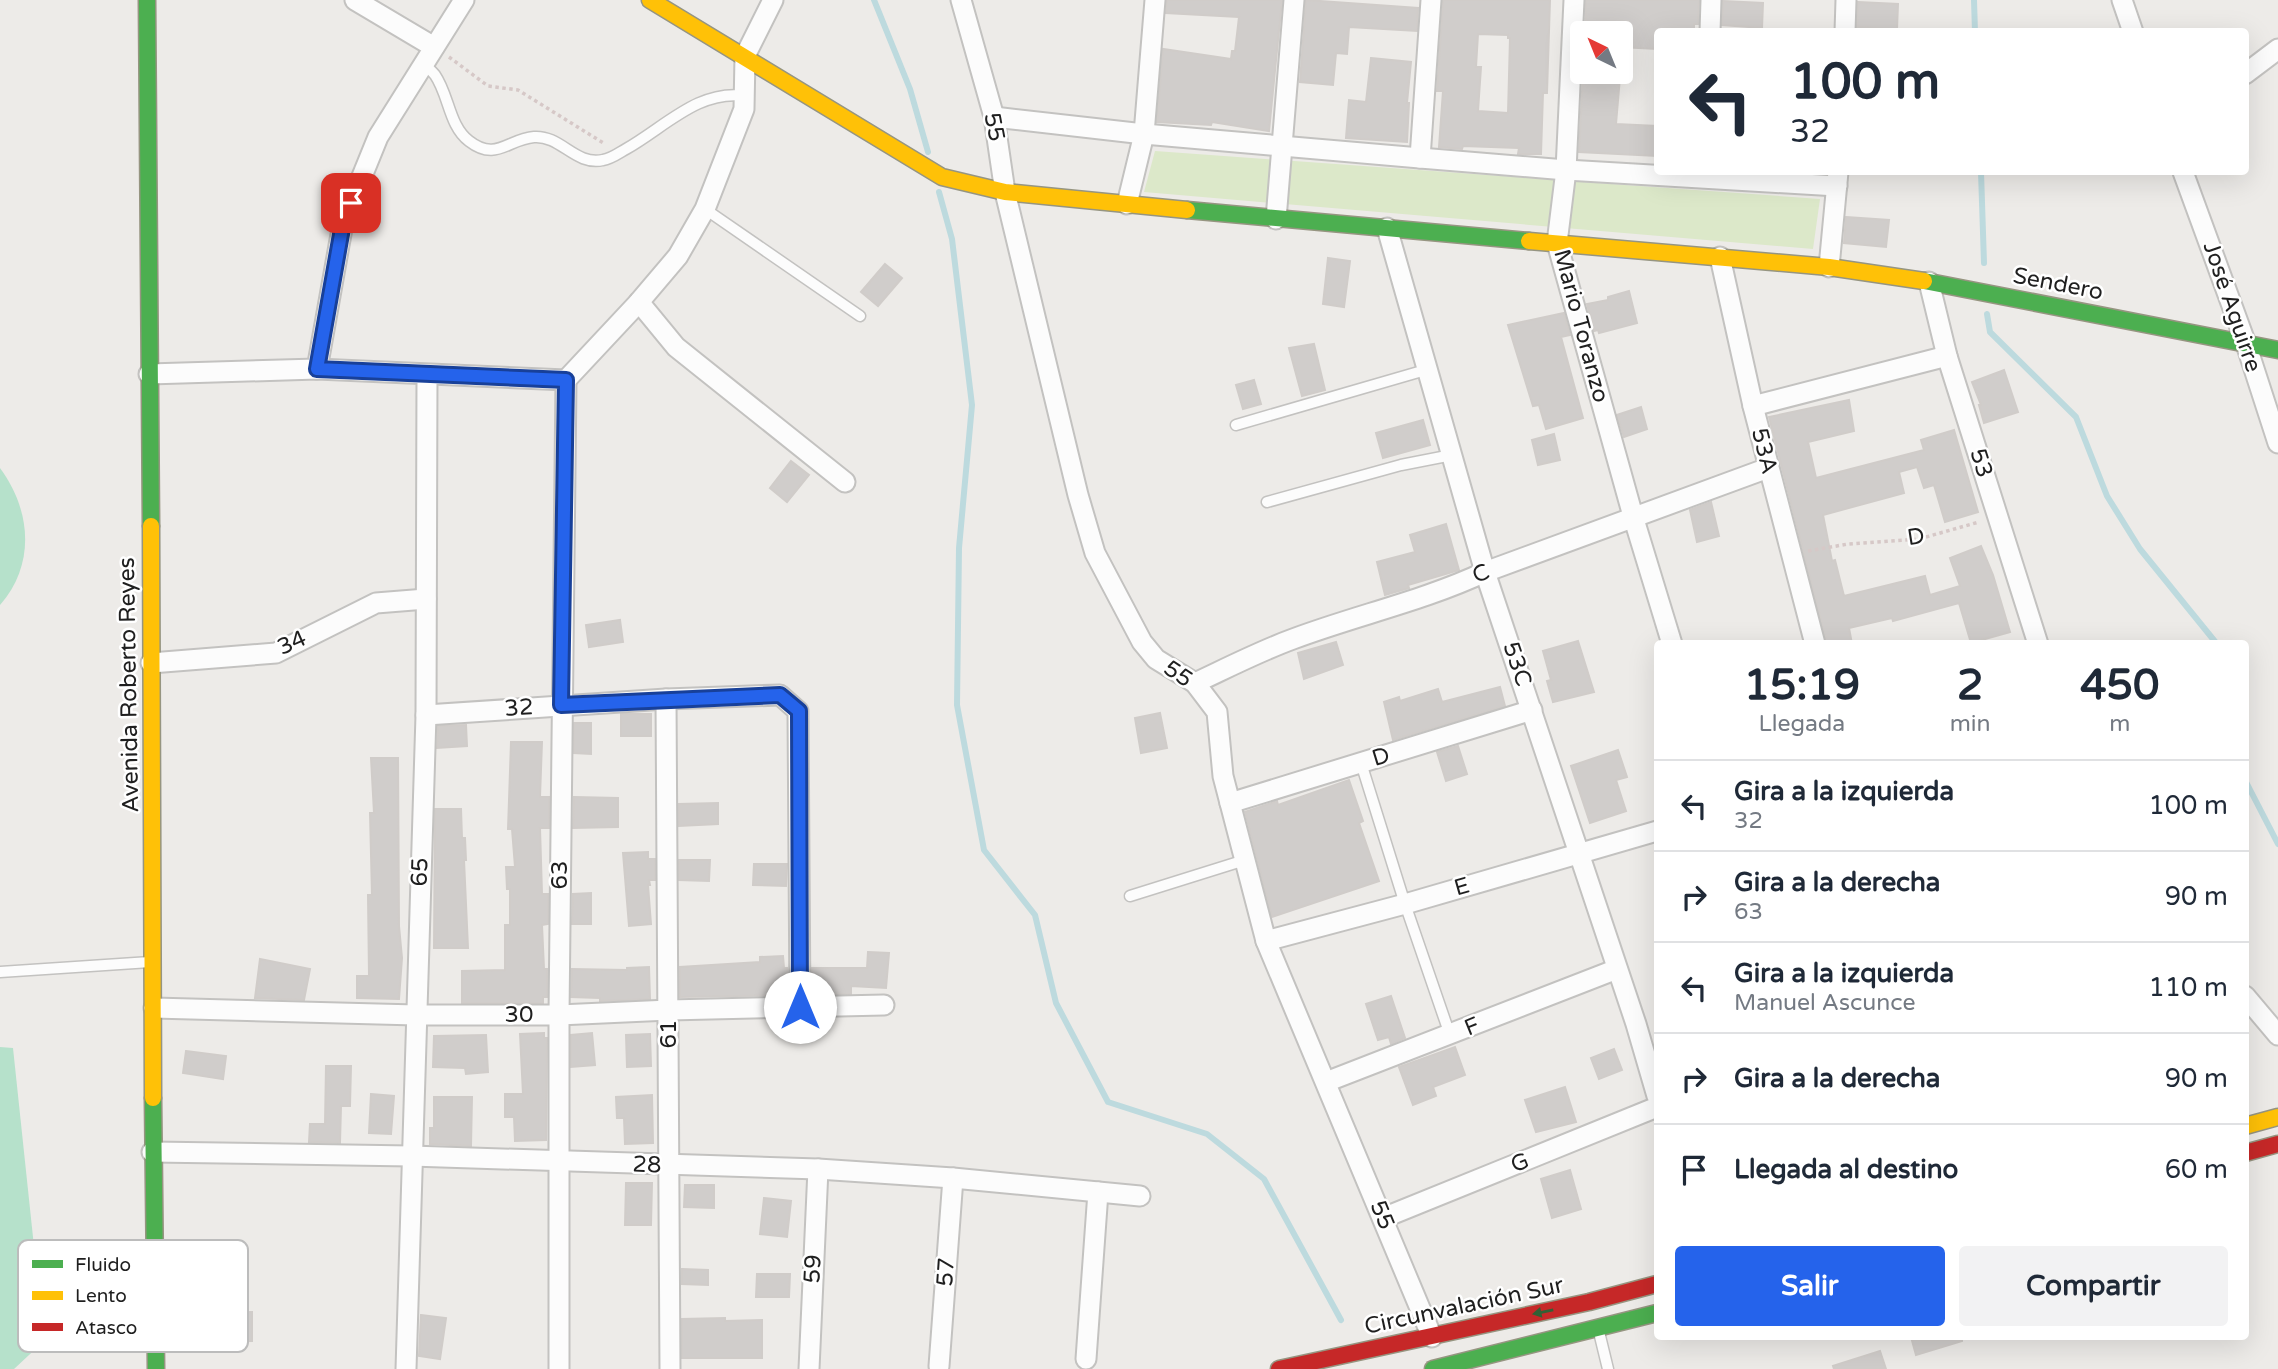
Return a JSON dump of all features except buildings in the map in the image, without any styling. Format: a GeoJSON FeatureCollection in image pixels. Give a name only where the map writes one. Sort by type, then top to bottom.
{"type":"FeatureCollection","features":[{"type":"Feature","properties":{"kind":"main road","name":"Avenida Roberto Reyes"},"geometry":{"type":"LineString","coordinates":[[147,0],[154,1240]]}},
{"type":"Feature","properties":{"kind":"main road","name":"Sendero"},"geometry":{"type":"LineString","coordinates":[[650,0],[942,177],[1005,192],[1276,219],[1829,267],[1929,282],[2278,350]]}},
{"type":"Feature","properties":{"kind":"main road"},"geometry":{"type":"LineString","coordinates":[[2249,1125],[2278,1117]]}},
{"type":"Feature","properties":{"kind":"main road"},"geometry":{"type":"LineString","coordinates":[[2249,1152],[2278,1144]]}},
{"type":"Feature","properties":{"kind":"main road","name":"Circunvalación Sur"},"geometry":{"type":"LineString","coordinates":[[1279,1369],[1588,1303],[1654,1285]]}},
{"type":"Feature","properties":{"kind":"main road"},"geometry":{"type":"LineString","coordinates":[[1433,1369],[1654,1314]]}},
{"type":"Feature","properties":{"kind":"street"},"geometry":{"type":"LineString","coordinates":[[355,0],[435,47]]}},
{"type":"Feature","properties":{"kind":"street"},"geometry":{"type":"LineString","coordinates":[[317,369],[343,223],[378,137],[464,0]]}},
{"type":"Feature","properties":{"kind":"street"},"geometry":{"type":"LineString","coordinates":[[149,374],[317,369],[566,380],[678,256],[705,209],[744,108],[744,56],[773,0]]}},
{"type":"Feature","properties":{"kind":"street","name":"55"},"geometry":{"type":"LineString","coordinates":[[961,0],[994,117],[1005,192],[1078,495],[1095,553],[1142,642],[1156,659],[1195,683],[1217,712],[1223,776],[1266,941],[1432,1337]]}},
{"type":"Feature","properties":{"kind":"street"},"geometry":{"type":"LineString","coordinates":[[1127,204],[1144,134],[1155,0]]}},
{"type":"Feature","properties":{"kind":"street"},"geometry":{"type":"LineString","coordinates":[[1276,219],[1294,0]]}},
{"type":"Feature","properties":{"kind":"street"},"geometry":{"type":"LineString","coordinates":[[1420,158],[1432,0]]}},
{"type":"Feature","properties":{"kind":"street","name":"Mario Toranzo"},"geometry":{"type":"LineString","coordinates":[[1574,0],[1566,170],[1557,243],[1633,516],[1671,640]]}},
{"type":"Feature","properties":{"kind":"street"},"geometry":{"type":"LineString","coordinates":[[1710,28],[1711,0]]}},
{"type":"Feature","properties":{"kind":"street"},"geometry":{"type":"LineString","coordinates":[[1844,28],[1846,0]]}},
{"type":"Feature","properties":{"kind":"street"},"geometry":{"type":"LineString","coordinates":[[2122,0],[2132,28]]}},
{"type":"Feature","properties":{"kind":"street"},"geometry":{"type":"LineString","coordinates":[[2249,71],[2278,49]]}},
{"type":"Feature","properties":{"kind":"street"},"geometry":{"type":"LineString","coordinates":[[994,117],[1144,134],[1420,158],[1566,170],[1654,173]]}},
{"type":"Feature","properties":{"kind":"street"},"geometry":{"type":"LineString","coordinates":[[1705,175],[1838,179],[1829,267]]}},
{"type":"Feature","properties":{"kind":"street","name":"José Aguirre"},"geometry":{"type":"LineString","coordinates":[[2184,175],[2246,344],[2278,443]]}},
{"type":"Feature","properties":{"kind":"street","name":"53C"},"geometry":{"type":"LineString","coordinates":[[1387,228],[1485,572],[1617,969],[1654,1070]]}},
{"type":"Feature","properties":{"kind":"street","name":"53A"},"geometry":{"type":"LineString","coordinates":[[1720,257],[1768,468],[1814,640]]}},
{"type":"Feature","properties":{"kind":"street","name":"53"},"geometry":{"type":"LineString","coordinates":[[1929,282],[1947,356],[2037,640]]}},
{"type":"Feature","properties":{"kind":"street"},"geometry":{"type":"LineString","coordinates":[[639,302],[677,347],[845,482]]}},
{"type":"Feature","properties":{"kind":"street"},"geometry":{"type":"LineString","coordinates":[[1753,406],[1947,356]]}},
{"type":"Feature","properties":{"kind":"street","name":"65"},"geometry":{"type":"LineString","coordinates":[[405,1369],[426,715],[427,375]]}},
{"type":"Feature","properties":{"kind":"street","name":"63"},"geometry":{"type":"LineString","coordinates":[[559,1369],[561,705],[566,380]]}},
{"type":"Feature","properties":{"kind":"street","name":"C"},"geometry":{"type":"LineString","coordinates":[[1195,683],[1292,639],[1459,584],[1633,516],[1768,468]]}},
{"type":"Feature","properties":{"kind":"street","name":"34"},"geometry":{"type":"LineString","coordinates":[[151,663],[276,653],[376,603],[426,599]]}},
{"type":"Feature","properties":{"kind":"street","name":"32"},"geometry":{"type":"LineString","coordinates":[[426,715],[666,699],[780,695],[799,711],[800,1007]]}},
{"type":"Feature","properties":{"kind":"street","name":"61"},"geometry":{"type":"LineString","coordinates":[[666,699],[670,1369]]}},
{"type":"Feature","properties":{"kind":"street","name":"D"},"geometry":{"type":"LineString","coordinates":[[1230,803],[1532,710]]}},
{"type":"Feature","properties":{"kind":"street","name":"E"},"geometry":{"type":"LineString","coordinates":[[1266,941],[1654,832]]}},
{"type":"Feature","properties":{"kind":"street","name":"F"},"geometry":{"type":"LineString","coordinates":[[1326,1082],[1617,969]]}},
{"type":"Feature","properties":{"kind":"street"},"geometry":{"type":"LineString","coordinates":[[2249,1001],[2278,1035]]}},
{"type":"Feature","properties":{"kind":"street","name":"30"},"geometry":{"type":"LineString","coordinates":[[154,1008],[415,1015],[559,1015],[884,1005]]}},
{"type":"Feature","properties":{"kind":"street","name":"G"},"geometry":{"type":"LineString","coordinates":[[1383,1219],[1654,1108]]}},
{"type":"Feature","properties":{"kind":"street","name":"28"},"geometry":{"type":"LineString","coordinates":[[152,1152],[411,1156],[818,1169],[953,1178],[1140,1196]]}},
{"type":"Feature","properties":{"kind":"street","name":"59"},"geometry":{"type":"LineString","coordinates":[[808,1369],[818,1169]]}},
{"type":"Feature","properties":{"kind":"street","name":"57"},"geometry":{"type":"LineString","coordinates":[[939,1366],[953,1178]]}},
{"type":"Feature","properties":{"kind":"street"},"geometry":{"type":"LineString","coordinates":[[1086,1359],[1098,1192]]}},
{"type":"Feature","properties":{"kind":"lane"},"geometry":{"type":"LineString","coordinates":[[424,64],[435,75],[459,130],[467,141],[492,151],[533,137],[545,138],[590,162],[606,160],[619,153],[696,103],[715,96],[745,96]]}},
{"type":"Feature","properties":{"kind":"lane"},"geometry":{"type":"LineString","coordinates":[[705,209],[860,316]]}},
{"type":"Feature","properties":{"kind":"lane"},"geometry":{"type":"LineString","coordinates":[[1236,425],[1429,369]]}},
{"type":"Feature","properties":{"kind":"lane"},"geometry":{"type":"LineString","coordinates":[[1267,502],[1401,465],[1452,455]]}},
{"type":"Feature","properties":{"kind":"lane"},"geometry":{"type":"LineString","coordinates":[[1362,763],[1405,904],[1450,1035]]}},
{"type":"Feature","properties":{"kind":"lane"},"geometry":{"type":"LineString","coordinates":[[1130,896],[1245,860]]}},
{"type":"Feature","properties":{"kind":"lane"},"geometry":{"type":"LineString","coordinates":[[0,972],[154,962]]}},
{"type":"Feature","properties":{"kind":"lane"},"geometry":{"type":"LineString","coordinates":[[1588,1303],[1608,1369]]}},
{"type":"Feature","properties":{"kind":"path"},"geometry":{"type":"LineString","coordinates":[[435,47],[488,86],[518,90],[619,153]]}},
{"type":"Feature","properties":{"kind":"path","name":"D"},"geometry":{"type":"LineString","coordinates":[[1791,553],[1848,544],[1919,539],[1998,517]]}},
{"type":"Feature","properties":{"kind":"green space"},"geometry":{"type":"Polygon","coordinates":[[[1155,151],[1820,199],[1813,249],[1144,192],[1155,151]]]}},
{"type":"Feature","properties":{"kind":"green space"},"geometry":{"type":"Polygon","coordinates":[[[0,468],[18,501],[25,537],[20,572],[0,605],[0,468]]]}},
{"type":"Feature","properties":{"kind":"green space"},"geometry":{"type":"Polygon","coordinates":[[[0,1047],[13,1048],[33,1240],[18,1240],[18,1352],[32,1352],[14,1369],[0,1369],[0,1047]]]}},
{"type":"Feature","properties":{"kind":"waterway"},"geometry":{"type":"LineString","coordinates":[[874,0],[910,89],[928,152]]}},
{"type":"Feature","properties":{"kind":"waterway"},"geometry":{"type":"LineString","coordinates":[[1974,0],[1975,28]]}},
{"type":"Feature","properties":{"kind":"waterway"},"geometry":{"type":"LineString","coordinates":[[1981,175],[1984,263]]}},
{"type":"Feature","properties":{"kind":"waterway"},"geometry":{"type":"LineString","coordinates":[[939,192],[952,239],[972,405],[959,548],[957,705],[984,850],[1035,915],[1056,1003],[1108,1102],[1207,1134],[1264,1179],[1341,1320]]}},
{"type":"Feature","properties":{"kind":"waterway"},"geometry":{"type":"LineString","coordinates":[[1987,314],[1990,332],[2076,417],[2107,496],[2140,549],[2214,640]]}},
{"type":"Feature","properties":{"kind":"waterway"},"geometry":{"type":"LineString","coordinates":[[2249,788],[2278,844]]}},
{"type":"Feature","properties":{"kind":"traffic: fast"},"geometry":{"type":"LineString","coordinates":[[147,0],[151,526]]}},
{"type":"Feature","properties":{"kind":"traffic: fast"},"geometry":{"type":"LineString","coordinates":[[1187,210],[1529,241]]}},
{"type":"Feature","properties":{"kind":"traffic: fast"},"geometry":{"type":"LineString","coordinates":[[1924,281],[2278,350]]}},
{"type":"Feature","properties":{"kind":"traffic: fast"},"geometry":{"type":"LineString","coordinates":[[153,1098],[155,1240]]}},
{"type":"Feature","properties":{"kind":"traffic: fast"},"geometry":{"type":"LineString","coordinates":[[1433,1369],[1654,1314]]}},
{"type":"Feature","properties":{"kind":"traffic: fast"},"geometry":{"type":"LineString","coordinates":[[156,1352],[156,1369]]}},
{"type":"Feature","properties":{"kind":"traffic: slow"},"geometry":{"type":"LineString","coordinates":[[650,0],[942,177],[1005,192],[1187,210]]}},
{"type":"Feature","properties":{"kind":"traffic: slow"},"geometry":{"type":"LineString","coordinates":[[1529,241],[1829,267],[1924,281]]}},
{"type":"Feature","properties":{"kind":"traffic: slow"},"geometry":{"type":"LineString","coordinates":[[151,526],[153,1098]]}},
{"type":"Feature","properties":{"kind":"traffic: slow"},"geometry":{"type":"LineString","coordinates":[[2249,1125],[2278,1117]]}},
{"type":"Feature","properties":{"kind":"traffic: jam"},"geometry":{"type":"LineString","coordinates":[[2249,1152],[2278,1144]]}},
{"type":"Feature","properties":{"kind":"traffic: jam"},"geometry":{"type":"LineString","coordinates":[[1279,1369],[1589,1302],[1654,1285]]}},
{"type":"Feature","properties":{"kind":"route"},"geometry":{"type":"LineString","coordinates":[[351,203],[343,223],[317,369],[566,380],[561,705],[780,695],[799,711],[800,1007]]}}]}
